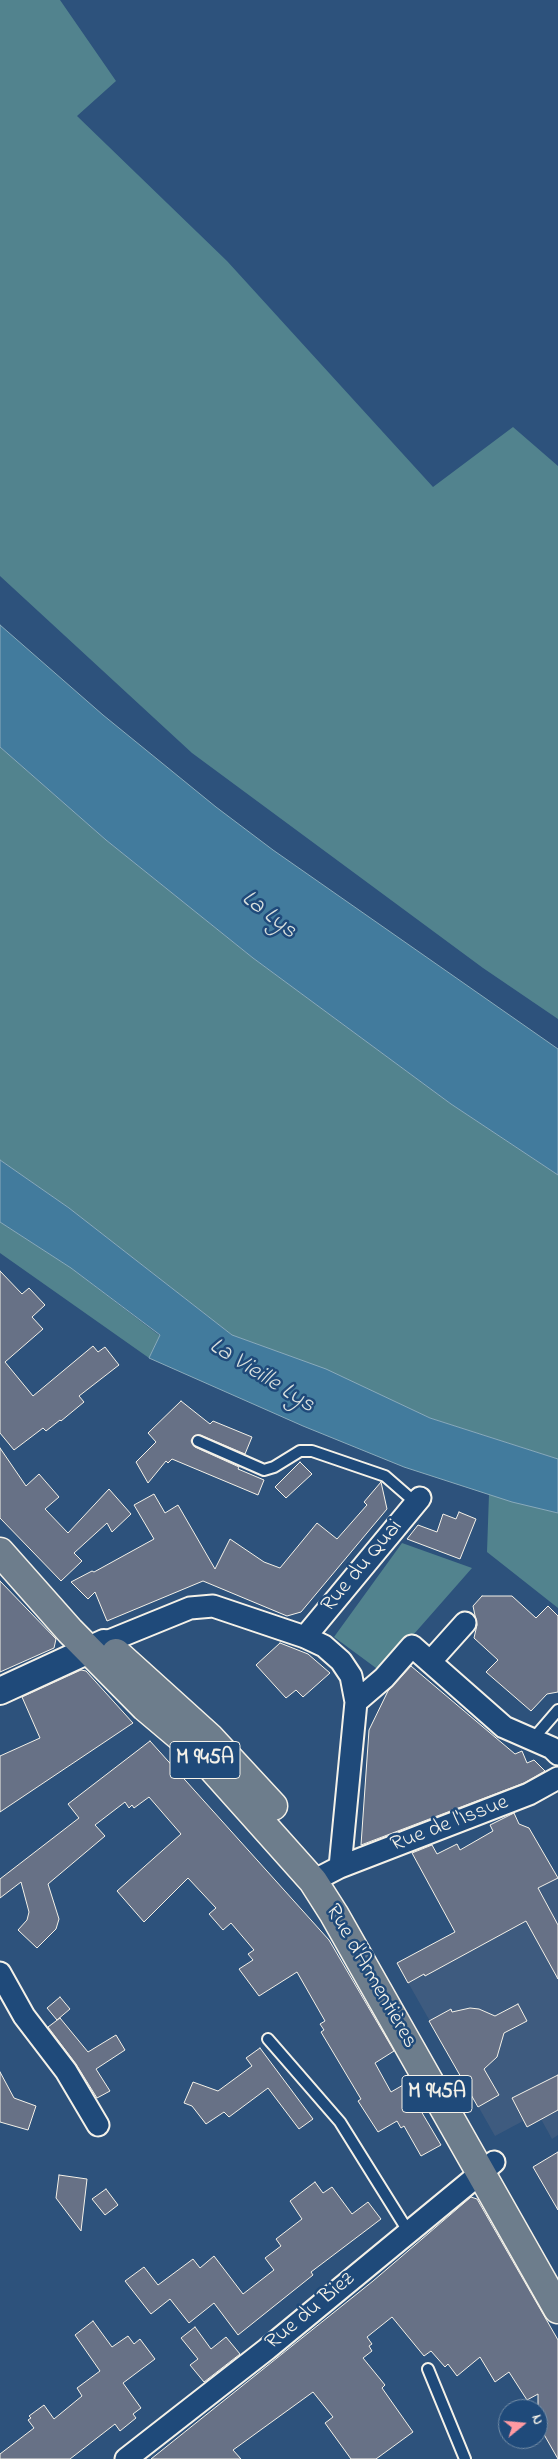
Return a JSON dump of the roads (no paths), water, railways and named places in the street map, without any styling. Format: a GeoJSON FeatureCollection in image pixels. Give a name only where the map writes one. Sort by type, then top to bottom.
{"type":"FeatureCollection","features":[{"type":"Feature","properties":{"kind":"main road","name":"M 945A"},"geometry":{"type":"LineString","coordinates":[[0,1552],[96,1646],[145,1707],[196,1750],[327,1874]]}},
{"type":"Feature","properties":{"kind":"main road","name":"Rue d'Armentières"},"geometry":{"type":"LineString","coordinates":[[327,1874],[360,1926],[488,2167],[558,2309]]}},
{"type":"Feature","properties":{"kind":"main road","name":"Rue d'Armentières"},"geometry":{"type":"LineString","coordinates":[[488,2167],[558,2276]]}},
{"type":"Feature","properties":{"kind":"street","name":"Rue du Quai"},"geometry":{"type":"LineString","coordinates":[[305,1637],[418,1500]]}},
{"type":"Feature","properties":{"kind":"street"},"geometry":{"type":"LineString","coordinates":[[0,1691],[96,1646],[179,1612],[202,1606],[222,1608],[305,1637],[324,1646],[341,1661],[350,1676],[356,1702],[327,1874]]}},
{"type":"Feature","properties":{"kind":"street"},"geometry":{"type":"LineString","coordinates":[[430,1662],[465,1623]]}},
{"type":"Feature","properties":{"kind":"street"},"geometry":{"type":"LineString","coordinates":[[356,1702],[384,1678],[412,1646],[504,1727],[552,1748],[558,1754]]}},
{"type":"Feature","properties":{"kind":"street","name":"Rue de l'Issue"},"geometry":{"type":"LineString","coordinates":[[327,1874],[528,1794],[558,1778]]}},
{"type":"Feature","properties":{"kind":"street"},"geometry":{"type":"LineString","coordinates":[[0,1973],[24,2016],[66,2071],[98,2125]]}},
{"type":"Feature","properties":{"kind":"street","name":"Rue du Biez"},"geometry":{"type":"LineString","coordinates":[[126,2459],[260,2355],[408,2231],[488,2167]]}},
{"type":"Feature","properties":{"kind":"lane"},"geometry":{"type":"LineString","coordinates":[[198,1441],[264,1470],[274,1467],[300,1451],[312,1451],[385,1476],[418,1500]]}},
{"type":"Feature","properties":{"kind":"lane"},"geometry":{"type":"LineString","coordinates":[[533,1739],[558,1710]]}},
{"type":"Feature","properties":{"kind":"lane"},"geometry":{"type":"LineString","coordinates":[[268,2039],[340,2122],[408,2231]]}},
{"type":"Feature","properties":{"kind":"lane"},"geometry":{"type":"LineString","coordinates":[[428,2369],[465,2459]]}},
{"type":"Feature","properties":{"kind":"water","name":"La Lys"},"geometry":{"type":"Polygon","coordinates":[[[0,625],[103,715],[216,807],[273,850],[558,1049],[558,1175],[451,1104],[253,958],[106,840],[0,747],[0,625]]]}},
{"type":"Feature","properties":{"kind":"water","name":"La Vieille Lys"},"geometry":{"type":"Polygon","coordinates":[[[0,1160],[69,1208],[232,1335],[326,1369],[430,1418],[558,1459],[558,1513],[512,1502],[404,1467],[303,1426],[149,1358],[160,1335],[71,1268],[0,1222],[0,1160]]]}}]}
